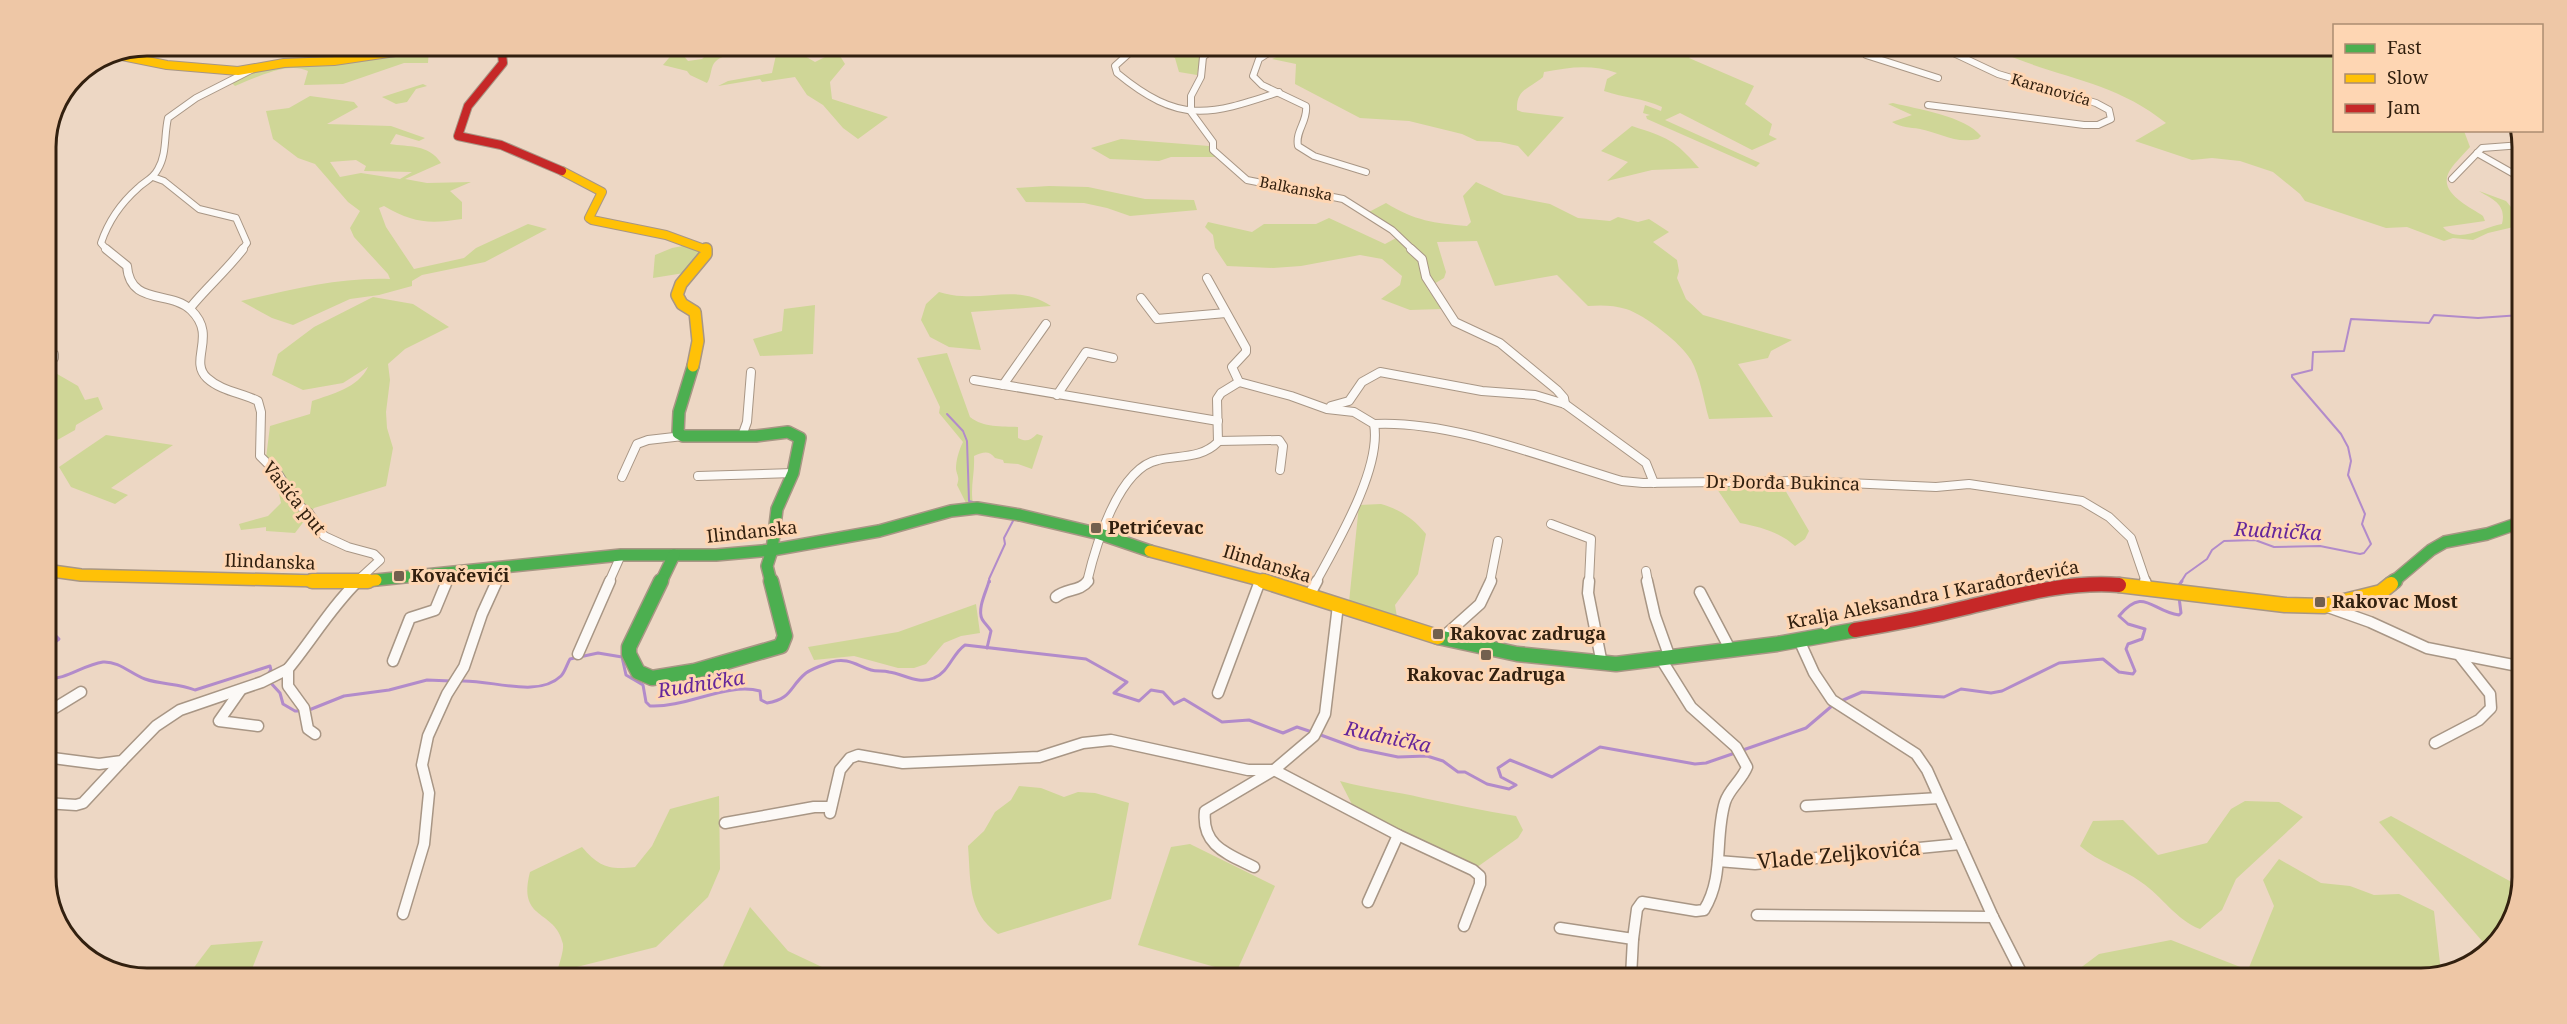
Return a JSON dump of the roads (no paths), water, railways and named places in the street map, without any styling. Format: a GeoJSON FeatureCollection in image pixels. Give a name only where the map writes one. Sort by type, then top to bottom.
{"type":"FeatureCollection","features":[{"type":"Feature","properties":{"kind":"street"},"geometry":{"type":"LineString","coordinates":[[128,57],[167,65],[251,70],[284,63],[334,61],[368,56]]}},
{"type":"Feature","properties":{"kind":"street"},"geometry":{"type":"LineString","coordinates":[[502,56],[503,63],[492,74],[461,119],[457,130],[458,136],[501,145],[526,154],[600,189],[602,192],[589,213],[589,218],[592,220],[666,235],[707,249],[706,254],[681,284],[677,295],[682,304],[695,312],[697,338],[697,349],[686,381],[677,427],[678,433],[683,436]]}},
{"type":"Feature","properties":{"kind":"street"},"geometry":{"type":"LineString","coordinates":[[1126,56],[1115,66],[1117,73],[1149,94],[1191,112],[1233,106],[1279,92]]}},
{"type":"Feature","properties":{"kind":"street"},"geometry":{"type":"LineString","coordinates":[[1191,112],[1191,96],[1201,77],[1204,56]]}},
{"type":"Feature","properties":{"kind":"street"},"geometry":{"type":"LineString","coordinates":[[1262,56],[1259,58],[1253,76],[1259,84],[1296,99],[1307,109],[1296,137],[1300,148],[1324,159],[1366,172]]}},
{"type":"Feature","properties":{"kind":"street"},"geometry":{"type":"LineString","coordinates":[[1866,56],[1916,69],[1938,78]]}},
{"type":"Feature","properties":{"kind":"street","name":"Karanovića"},"geometry":{"type":"LineString","coordinates":[[1928,105],[2084,124],[2098,125],[2111,119],[2109,110],[2095,102],[2001,75],[1957,56]]}},
{"type":"Feature","properties":{"kind":"street"},"geometry":{"type":"LineString","coordinates":[[153,177],[164,181],[199,209],[236,218],[247,243],[227,270],[209,284],[190,308],[129,284],[125,278],[127,266],[107,252],[101,243],[104,230],[126,201],[153,177],[166,150],[168,118],[196,98],[220,88],[251,70]]}},
{"type":"Feature","properties":{"kind":"street","name":"Balkanska"},"geometry":{"type":"LineString","coordinates":[[1191,112],[1214,142],[1213,150],[1242,178],[1343,199],[1392,230],[1422,259],[1426,277],[1435,288],[1449,316],[1463,326],[1500,343],[1557,390],[1564,398],[1565,404]]}},
{"type":"Feature","properties":{"kind":"street"},"geometry":{"type":"LineString","coordinates":[[2452,179],[2482,148],[2511,145]]}},
{"type":"Feature","properties":{"kind":"street"},"geometry":{"type":"LineString","coordinates":[[2476,153],[2511,172]]}},
{"type":"Feature","properties":{"kind":"street"},"geometry":{"type":"LineString","coordinates":[[1207,278],[1247,350],[1232,366],[1233,373],[1239,382],[1318,406],[1354,412],[1374,424],[1377,440],[1356,506],[1309,596]]}},
{"type":"Feature","properties":{"kind":"street"},"geometry":{"type":"LineString","coordinates":[[1141,298],[1157,319],[1226,313]]}},
{"type":"Feature","properties":{"kind":"street","name":"Vasića put"},"geometry":{"type":"LineString","coordinates":[[190,308],[204,330],[204,341],[199,359],[201,371],[216,383],[253,398],[261,406],[258,440],[260,456],[279,475],[296,503],[309,513],[324,536],[348,548],[379,557],[378,563],[358,582]]}},
{"type":"Feature","properties":{"kind":"street"},"geometry":{"type":"LineString","coordinates":[[1003,386],[1046,324]]}},
{"type":"Feature","properties":{"kind":"street"},"geometry":{"type":"LineString","coordinates":[[1057,395],[1086,352],[1113,358]]}},
{"type":"Feature","properties":{"kind":"street"},"geometry":{"type":"LineString","coordinates":[[742,436],[747,422],[751,372]]}},
{"type":"Feature","properties":{"kind":"street"},"geometry":{"type":"LineString","coordinates":[[1318,406],[1333,406],[1349,401],[1362,382],[1380,372],[1482,391],[1535,395],[1565,404],[1646,463],[1654,483]]}},
{"type":"Feature","properties":{"kind":"street"},"geometry":{"type":"LineString","coordinates":[[974,380],[1218,422]]}},
{"type":"Feature","properties":{"kind":"street"},"geometry":{"type":"LineString","coordinates":[[1056,597],[1066,589],[1081,588],[1087,583],[1100,534],[1125,486],[1138,469],[1149,462],[1206,452],[1215,446],[1218,441],[1218,396],[1239,382]]}},
{"type":"Feature","properties":{"kind":"street","name":"Dr Đorđa Bukinca"},"geometry":{"type":"LineString","coordinates":[[1374,424],[1400,422],[1417,425],[1501,445],[1622,481],[1654,483],[1804,481],[1936,487],[1969,484],[2082,501],[2109,517],[2131,538],[2148,589]]}},
{"type":"Feature","properties":{"kind":"street"},"geometry":{"type":"LineString","coordinates":[[622,477],[637,444],[648,440],[683,436],[742,436],[788,432],[796,435],[800,441],[793,472],[777,509],[767,570],[785,636],[781,646],[695,671],[652,678],[638,672],[629,654],[629,647],[674,555]]}},
{"type":"Feature","properties":{"kind":"street"},"geometry":{"type":"LineString","coordinates":[[1218,441],[1278,440],[1283,446],[1280,470]]}},
{"type":"Feature","properties":{"kind":"street"},"geometry":{"type":"LineString","coordinates":[[698,476],[793,472]]}},
{"type":"Feature","properties":{"kind":"street","name":"Ilindanska"},"geometry":{"type":"LineString","coordinates":[[56,574],[358,582],[621,555],[716,555],[772,550],[879,531],[960,509],[977,508],[1016,514],[1100,534],[1154,552],[1260,580],[1442,638]]}},
{"type":"Feature","properties":{"kind":"street"},"geometry":{"type":"LineString","coordinates":[[1551,524],[1590,539],[1588,593],[1603,664]]}},
{"type":"Feature","properties":{"kind":"street","name":"Kralja Aleksandra I Karađorđevića"},"geometry":{"type":"LineString","coordinates":[[1442,638],[1501,651],[1603,664],[1666,659],[1731,651],[1919,619],[2061,585],[2098,582],[2285,606],[2324,606],[2381,592],[2431,550],[2445,542],[2487,534],[2512,526]]}},
{"type":"Feature","properties":{"kind":"street"},"geometry":{"type":"LineString","coordinates":[[1442,638],[1480,604],[1491,578],[1498,541]]}},
{"type":"Feature","properties":{"kind":"street"},"geometry":{"type":"LineString","coordinates":[[578,654],[621,555]]}},
{"type":"Feature","properties":{"kind":"street"},"geometry":{"type":"LineString","coordinates":[[403,914],[424,844],[429,793],[422,765],[423,754],[442,703],[464,667],[482,614],[503,567]]}},
{"type":"Feature","properties":{"kind":"street"},"geometry":{"type":"LineString","coordinates":[[1631,968],[1637,909],[1642,902],[1653,902],[1696,912],[1704,910],[1711,902],[1725,802],[1731,789],[1745,773],[1747,767],[1736,747],[1691,707],[1666,659],[1650,606],[1646,571]]}},
{"type":"Feature","properties":{"kind":"street"},"geometry":{"type":"LineString","coordinates":[[393,661],[410,618],[435,610],[450,573]]}},
{"type":"Feature","properties":{"kind":"street"},"geometry":{"type":"LineString","coordinates":[[1218,693],[1260,580]]}},
{"type":"Feature","properties":{"kind":"street"},"geometry":{"type":"LineString","coordinates":[[56,804],[76,805],[83,802],[150,731],[169,716],[194,704],[263,682],[288,669],[309,644],[341,597],[358,582]]}},
{"type":"Feature","properties":{"kind":"street"},"geometry":{"type":"LineString","coordinates":[[1700,592],[1731,651]]}},
{"type":"Feature","properties":{"kind":"street"},"geometry":{"type":"LineString","coordinates":[[1254,867],[1221,850],[1206,835],[1201,823],[1204,811],[1274,770],[1317,732],[1324,714],[1338,605]]}},
{"type":"Feature","properties":{"kind":"street"},"geometry":{"type":"LineString","coordinates":[[2324,606],[2370,622],[2418,645],[2460,656],[2512,665]]}},
{"type":"Feature","properties":{"kind":"street"},"geometry":{"type":"LineString","coordinates":[[1798,640],[1814,673],[1836,703],[1916,754],[1927,770],[1993,917],[2020,968]]}},
{"type":"Feature","properties":{"kind":"street"},"geometry":{"type":"LineString","coordinates":[[2435,743],[2446,734],[2480,720],[2491,708],[2490,694],[2460,656]]}},
{"type":"Feature","properties":{"kind":"street"},"geometry":{"type":"LineString","coordinates":[[288,669],[288,686],[305,712],[308,729],[315,734]]}},
{"type":"Feature","properties":{"kind":"street"},"geometry":{"type":"LineString","coordinates":[[240,691],[219,721],[258,726]]}},
{"type":"Feature","properties":{"kind":"street"},"geometry":{"type":"LineString","coordinates":[[56,707],[81,692]]}},
{"type":"Feature","properties":{"kind":"street"},"geometry":{"type":"LineString","coordinates":[[725,823],[814,807],[831,810],[842,765],[846,759],[858,755],[903,763],[1040,757],[1083,743],[1111,740],[1248,770],[1274,770],[1398,835],[1473,870],[1480,876],[1480,884],[1464,926]]}},
{"type":"Feature","properties":{"kind":"street"},"geometry":{"type":"LineString","coordinates":[[56,758],[99,764],[122,761]]}},
{"type":"Feature","properties":{"kind":"street"},"geometry":{"type":"LineString","coordinates":[[1806,806],[1939,798]]}},
{"type":"Feature","properties":{"kind":"street"},"geometry":{"type":"LineString","coordinates":[[1368,902],[1398,835]]}},
{"type":"Feature","properties":{"kind":"street","name":"Vlade Zeljkovića"},"geometry":{"type":"LineString","coordinates":[[1718,861],[1755,864],[1960,844]]}},
{"type":"Feature","properties":{"kind":"street"},"geometry":{"type":"LineString","coordinates":[[1757,915],[1993,917]]}},
{"type":"Feature","properties":{"kind":"street"},"geometry":{"type":"LineString","coordinates":[[1560,928],[1633,939]]}},
{"type":"Feature","properties":{"kind":"waterway","name":"Rudnička"},"geometry":{"type":"LineString","coordinates":[[2181,582],[2186,574],[2207,559],[2212,550],[2224,541],[2255,540],[2274,547],[2320,546],[2360,554],[2364,553],[2371,544],[2362,524],[2365,514],[2348,475],[2351,461],[2348,447],[2341,434],[2292,377],[2292,375],[2312,370],[2313,352],[2344,351],[2351,319],[2429,323],[2434,315],[2478,318],[2511,316]]}},
{"type":"Feature","properties":{"kind":"waterway"},"geometry":{"type":"LineString","coordinates":[[947,414],[963,431],[967,441],[969,501],[976,503]]}},
{"type":"Feature","properties":{"kind":"waterway"},"geometry":{"type":"LineString","coordinates":[[990,582],[989,579],[1005,544],[1004,538],[1014,519]]}},
{"type":"Feature","properties":{"kind":"waterway"},"geometry":{"type":"LineString","coordinates":[[987,648],[991,631],[982,619],[981,610],[989,581]]}},
{"type":"Feature","properties":{"kind":"waterway","name":"Rudnička"},"geometry":{"type":"LineString","coordinates":[[2179,585],[2182,581]]}},
{"type":"Feature","properties":{"kind":"waterway","name":"Rudnička"},"geometry":{"type":"LineString","coordinates":[[1841,701],[1862,692],[1944,697],[1961,689],[1991,693],[2002,691],[2059,663],[2103,659],[2119,672],[2133,674],[2135,671],[2126,649],[2128,644],[2142,639],[2145,629],[2128,624],[2119,616],[2128,607],[2142,601],[2179,615],[2181,613],[2179,597]]}},
{"type":"Feature","properties":{"kind":"waterway","name":"Rudnička"},"geometry":{"type":"LineString","coordinates":[[56,636],[59,639],[56,641]]}},
{"type":"Feature","properties":{"kind":"waterway","name":"Rudnička"},"geometry":{"type":"LineString","coordinates":[[460,681],[526,687],[539,686],[551,683],[561,676],[570,659],[598,653],[622,657],[626,675],[643,685],[646,702],[650,706],[664,706],[720,692],[747,689],[760,691],[761,700],[767,703],[781,699],[809,671],[831,662],[847,661],[871,670],[887,671],[917,680],[928,680],[943,672],[965,645],[987,648]]}},
{"type":"Feature","properties":{"kind":"waterway","name":"Rudnička"},"geometry":{"type":"LineString","coordinates":[[987,648],[1086,659],[1127,682],[1114,693],[1139,701],[1151,690],[1163,692],[1174,704],[1184,699],[1222,722],[1249,720],[1283,733],[1297,727],[1312,732]]}},
{"type":"Feature","properties":{"kind":"waterway","name":"Rudnička"},"geometry":{"type":"LineString","coordinates":[[56,678],[103,662],[120,666],[145,679],[195,690],[270,666],[271,670],[268,674]]}},
{"type":"Feature","properties":{"kind":"waterway","name":"Rudnička"},"geometry":{"type":"LineString","coordinates":[[309,710],[344,696],[389,690],[427,680],[451,681]]}},
{"type":"Feature","properties":{"kind":"waterway","name":"Rudnička"},"geometry":{"type":"LineString","coordinates":[[270,682],[280,693],[283,704],[295,711],[300,711]]}},
{"type":"Feature","properties":{"kind":"waterway","name":"Rudnička"},"geometry":{"type":"LineString","coordinates":[[1743,750],[1806,728],[1833,705]]}},
{"type":"Feature","properties":{"kind":"waterway","name":"Rudnička"},"geometry":{"type":"LineString","coordinates":[[1318,734],[1359,749],[1398,757],[1427,756],[1443,761],[1458,772],[1465,772],[1487,784],[1509,789],[1516,785],[1501,777],[1498,768],[1510,760],[1552,777],[1600,747],[1695,764],[1706,763],[1735,753]]}},
{"type":"Feature","properties":{"kind":"place","name":"Petrićevac"},"geometry":{"type":"Point","coordinates":[1096,528]}},
{"type":"Feature","properties":{"kind":"place","name":"Kovačevići"},"geometry":{"type":"Point","coordinates":[399,576]}},
{"type":"Feature","properties":{"kind":"place","name":"Rakovac Most"},"geometry":{"type":"Point","coordinates":[2320,602]}},
{"type":"Feature","properties":{"kind":"place","name":"Rakovac zadruga"},"geometry":{"type":"Point","coordinates":[1438,634]}},
{"type":"Feature","properties":{"kind":"place","name":"Rakovac Zadruga"},"geometry":{"type":"Point","coordinates":[1486,655]}}]}
